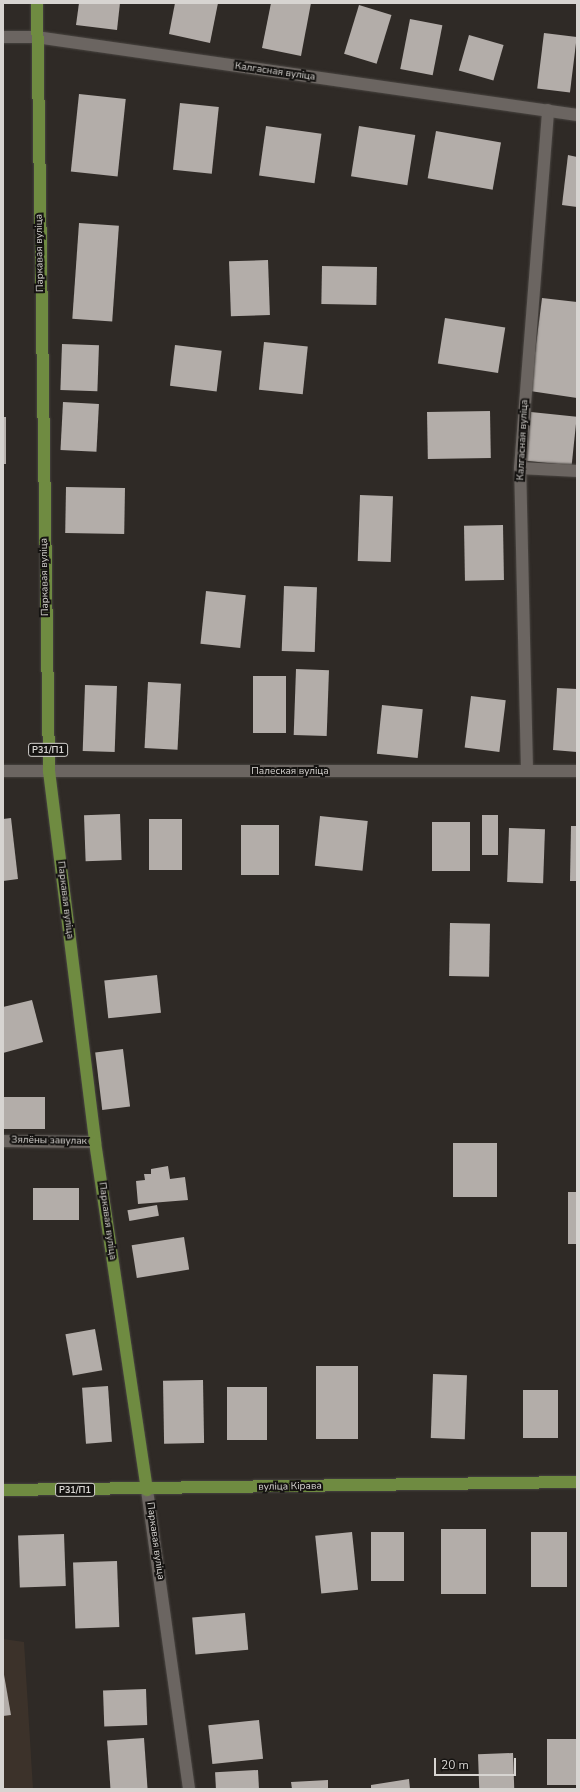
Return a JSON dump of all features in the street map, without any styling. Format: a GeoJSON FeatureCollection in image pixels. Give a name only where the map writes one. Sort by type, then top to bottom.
{"type":"FeatureCollection","features":[{"type":"Feature","properties":{"kind":"main road","name":"Паркавая вуліца"},"geometry":{"type":"LineString","coordinates":[[37,3],[36,37],[49,771],[95,1142],[147,1490]]}},
{"type":"Feature","properties":{"kind":"main road","name":"вуліца Кірава"},"geometry":{"type":"LineString","coordinates":[[3,1490],[147,1490],[577,1482]]}},
{"type":"Feature","properties":{"kind":"street","name":"Калгасная вуліца"},"geometry":{"type":"LineString","coordinates":[[3,36],[36,37],[577,115]]}},
{"type":"Feature","properties":{"kind":"street","name":"Калгасная вуліца"},"geometry":{"type":"LineString","coordinates":[[527,770],[520,468],[548,110]]}},
{"type":"Feature","properties":{"kind":"street"},"geometry":{"type":"LineString","coordinates":[[520,468],[577,471]]}},
{"type":"Feature","properties":{"kind":"street","name":"Палеская вуліца"},"geometry":{"type":"LineString","coordinates":[[3,771],[577,771]]}},
{"type":"Feature","properties":{"kind":"street","name":"Зялёны завулак"},"geometry":{"type":"LineString","coordinates":[[3,1141],[95,1142]]}},
{"type":"Feature","properties":{"kind":"street","name":"Паркавая вуліца"},"geometry":{"type":"LineString","coordinates":[[147,1490],[189,1789]]}},
{"type":"Feature","properties":{"kind":"shaded area"},"geometry":{"type":"Polygon","coordinates":[[[3,1639],[24,1642],[33,1789],[3,1789],[3,1639]]]}},
{"type":"Feature","properties":{"kind":"building"},"geometry":{"type":"Polygon","coordinates":[[[79,3],[120,3],[117,30],[76,25],[79,3]]]}},
{"type":"Feature","properties":{"kind":"building"},"geometry":{"type":"Polygon","coordinates":[[[175,3],[218,3],[210,43],[169,34],[175,3]]]}},
{"type":"Feature","properties":{"kind":"building"},"geometry":{"type":"Polygon","coordinates":[[[271,3],[311,3],[301,56],[262,48],[271,3]]]}},
{"type":"Feature","properties":{"kind":"building"},"geometry":{"type":"Polygon","coordinates":[[[359,5],[392,15],[377,64],[344,54],[359,5]]]}},
{"type":"Feature","properties":{"kind":"building"},"geometry":{"type":"Polygon","coordinates":[[[410,19],[442,25],[433,75],[400,69],[410,19]]]}},
{"type":"Feature","properties":{"kind":"building"},"geometry":{"type":"Polygon","coordinates":[[[544,33],[577,37],[570,93],[537,89],[544,33]]]}},
{"type":"Feature","properties":{"kind":"building"},"geometry":{"type":"Polygon","coordinates":[[[469,35],[504,45],[493,80],[459,71],[469,35]]]}},
{"type":"Feature","properties":{"kind":"building"},"geometry":{"type":"Polygon","coordinates":[[[79,94],[126,99],[118,176],[71,172],[79,94]]]}},
{"type":"Feature","properties":{"kind":"building"},"geometry":{"type":"Polygon","coordinates":[[[180,103],[219,107],[212,174],[173,170],[180,103]]]}},
{"type":"Feature","properties":{"kind":"building"},"geometry":{"type":"Polygon","coordinates":[[[266,126],[321,134],[314,183],[259,176],[266,126]]]}},
{"type":"Feature","properties":{"kind":"building"},"geometry":{"type":"Polygon","coordinates":[[[359,126],[415,135],[407,185],[351,176],[359,126]]]}},
{"type":"Feature","properties":{"kind":"building"},"geometry":{"type":"Polygon","coordinates":[[[436,131],[501,142],[493,190],[428,178],[436,131]]]}},
{"type":"Feature","properties":{"kind":"building"},"geometry":{"type":"Polygon","coordinates":[[[568,155],[577,157],[577,207],[562,205],[568,155]]]}},
{"type":"Feature","properties":{"kind":"building"},"geometry":{"type":"Polygon","coordinates":[[[79,223],[119,226],[112,322],[72,319],[79,223]]]}},
{"type":"Feature","properties":{"kind":"building"},"geometry":{"type":"Polygon","coordinates":[[[268,260],[270,315],[231,316],[229,261],[268,260]]]}},
{"type":"Feature","properties":{"kind":"building"},"geometry":{"type":"Polygon","coordinates":[[[322,266],[377,267],[376,305],[321,304],[322,266]]]}},
{"type":"Feature","properties":{"kind":"building"},"geometry":{"type":"Polygon","coordinates":[[[542,298],[577,302],[577,398],[530,391],[542,298]]]}},
{"type":"Feature","properties":{"kind":"building"},"geometry":{"type":"Polygon","coordinates":[[[445,318],[505,328],[498,373],[438,363],[445,318]]]}},
{"type":"Feature","properties":{"kind":"building"},"geometry":{"type":"Polygon","coordinates":[[[264,342],[308,347],[303,394],[259,390],[264,342]]]}},
{"type":"Feature","properties":{"kind":"building"},"geometry":{"type":"Polygon","coordinates":[[[62,344],[99,345],[97,391],[60,390],[62,344]]]}},
{"type":"Feature","properties":{"kind":"building"},"geometry":{"type":"Polygon","coordinates":[[[175,345],[222,351],[217,391],[170,386],[175,345]]]}},
{"type":"Feature","properties":{"kind":"building"},"geometry":{"type":"Polygon","coordinates":[[[63,402],[99,404],[96,452],[60,450],[63,402]]]}},
{"type":"Feature","properties":{"kind":"building"},"geometry":{"type":"Polygon","coordinates":[[[490,411],[491,458],[428,459],[427,412],[490,411]]]}},
{"type":"Feature","properties":{"kind":"building"},"geometry":{"type":"Polygon","coordinates":[[[531,412],[577,417],[572,466],[526,461],[531,412]]]}},
{"type":"Feature","properties":{"kind":"building"},"geometry":{"type":"Polygon","coordinates":[[[3,417],[6,417],[6,464],[3,464],[3,417]]]}},
{"type":"Feature","properties":{"kind":"building"},"geometry":{"type":"Polygon","coordinates":[[[66,487],[125,488],[124,534],[65,533],[66,487]]]}},
{"type":"Feature","properties":{"kind":"building"},"geometry":{"type":"Polygon","coordinates":[[[360,495],[393,496],[391,562],[358,561],[360,495]]]}},
{"type":"Feature","properties":{"kind":"building"},"geometry":{"type":"Polygon","coordinates":[[[503,525],[504,580],[465,581],[464,526],[503,525]]]}},
{"type":"Feature","properties":{"kind":"building"},"geometry":{"type":"Polygon","coordinates":[[[284,586],[317,587],[315,652],[282,651],[284,586]]]}},
{"type":"Feature","properties":{"kind":"building"},"geometry":{"type":"Polygon","coordinates":[[[206,591],[246,595],[240,648],[200,644],[206,591]]]}},
{"type":"Feature","properties":{"kind":"building"},"geometry":{"type":"Polygon","coordinates":[[[296,669],[329,670],[327,736],[294,735],[296,669]]]}},
{"type":"Feature","properties":{"kind":"building"},"geometry":{"type":"Polygon","coordinates":[[[253,676],[286,676],[286,733],[253,733],[253,676]]]}},
{"type":"Feature","properties":{"kind":"building"},"geometry":{"type":"Polygon","coordinates":[[[148,682],[181,684],[178,750],[145,748],[148,682]]]}},
{"type":"Feature","properties":{"kind":"building"},"geometry":{"type":"Polygon","coordinates":[[[85,685],[117,686],[115,752],[83,751],[85,685]]]}},
{"type":"Feature","properties":{"kind":"building"},"geometry":{"type":"Polygon","coordinates":[[[557,688],[577,689],[577,752],[553,750],[557,688]]]}},
{"type":"Feature","properties":{"kind":"building"},"geometry":{"type":"Polygon","coordinates":[[[471,696],[506,700],[499,752],[465,748],[471,696]]]}},
{"type":"Feature","properties":{"kind":"building"},"geometry":{"type":"Polygon","coordinates":[[[382,705],[423,709],[418,758],[377,754],[382,705]]]}},
{"type":"Feature","properties":{"kind":"building"},"geometry":{"type":"Polygon","coordinates":[[[120,814],[122,860],[86,861],[84,815],[120,814]]]}},
{"type":"Feature","properties":{"kind":"building"},"geometry":{"type":"Polygon","coordinates":[[[482,815],[498,815],[498,855],[482,855],[482,815]]]}},
{"type":"Feature","properties":{"kind":"building"},"geometry":{"type":"Polygon","coordinates":[[[320,816],[368,821],[363,871],[315,866],[320,816]]]}},
{"type":"Feature","properties":{"kind":"building"},"geometry":{"type":"Polygon","coordinates":[[[11,818],[18,879],[3,881],[3,819],[11,818]]]}},
{"type":"Feature","properties":{"kind":"building"},"geometry":{"type":"Polygon","coordinates":[[[149,819],[182,819],[182,870],[149,870],[149,819]]]}},
{"type":"Feature","properties":{"kind":"building"},"geometry":{"type":"Polygon","coordinates":[[[432,822],[470,822],[470,871],[432,871],[432,822]]]}},
{"type":"Feature","properties":{"kind":"building"},"geometry":{"type":"Polygon","coordinates":[[[241,825],[279,825],[279,875],[241,875],[241,825]]]}},
{"type":"Feature","properties":{"kind":"building"},"geometry":{"type":"Polygon","coordinates":[[[571,826],[577,826],[577,881],[570,881],[571,826]]]}},
{"type":"Feature","properties":{"kind":"building"},"geometry":{"type":"Polygon","coordinates":[[[509,828],[545,829],[543,883],[507,882],[509,828]]]}},
{"type":"Feature","properties":{"kind":"building"},"geometry":{"type":"Polygon","coordinates":[[[450,923],[490,924],[489,977],[449,976],[450,923]]]}},
{"type":"Feature","properties":{"kind":"building"},"geometry":{"type":"Polygon","coordinates":[[[157,975],[161,1013],[108,1018],[104,981],[157,975]]]}},
{"type":"Feature","properties":{"kind":"building"},"geometry":{"type":"Polygon","coordinates":[[[32,1000],[43,1042],[3,1053],[3,1007],[32,1000]]]}},
{"type":"Feature","properties":{"kind":"building"},"geometry":{"type":"Polygon","coordinates":[[[123,1049],[130,1107],[102,1110],[95,1052],[123,1049]]]}},
{"type":"Feature","properties":{"kind":"building"},"geometry":{"type":"Polygon","coordinates":[[[3,1097],[45,1097],[45,1129],[3,1129],[3,1097]]]}},
{"type":"Feature","properties":{"kind":"building"},"geometry":{"type":"Polygon","coordinates":[[[453,1143],[497,1143],[497,1197],[453,1197],[453,1143]]]}},
{"type":"Feature","properties":{"kind":"building"},"geometry":{"type":"Polygon","coordinates":[[[168,1166],[170,1179],[185,1177],[188,1200],[138,1204],[136,1181],[145,1180],[144,1174],[151,1174],[151,1169],[168,1166]]]}},
{"type":"Feature","properties":{"kind":"building"},"geometry":{"type":"Polygon","coordinates":[[[33,1188],[79,1188],[79,1220],[33,1220],[33,1188]]]}},
{"type":"Feature","properties":{"kind":"building"},"geometry":{"type":"Polygon","coordinates":[[[568,1192],[577,1192],[577,1244],[568,1244],[568,1192]]]}},
{"type":"Feature","properties":{"kind":"building"},"geometry":{"type":"Polygon","coordinates":[[[157,1205],[159,1216],[129,1221],[127,1210],[157,1205]]]}},
{"type":"Feature","properties":{"kind":"building"},"geometry":{"type":"Polygon","coordinates":[[[184,1237],[189,1270],[137,1278],[132,1245],[184,1237]]]}},
{"type":"Feature","properties":{"kind":"building"},"geometry":{"type":"Polygon","coordinates":[[[95,1329],[102,1370],[73,1376],[65,1334],[95,1329]]]}},
{"type":"Feature","properties":{"kind":"building"},"geometry":{"type":"Polygon","coordinates":[[[316,1366],[358,1366],[358,1439],[316,1439],[316,1366]]]}},
{"type":"Feature","properties":{"kind":"building"},"geometry":{"type":"Polygon","coordinates":[[[433,1374],[467,1375],[465,1439],[431,1438],[433,1374]]]}},
{"type":"Feature","properties":{"kind":"building"},"geometry":{"type":"Polygon","coordinates":[[[203,1380],[204,1443],[164,1444],[163,1381],[203,1380]]]}},
{"type":"Feature","properties":{"kind":"building"},"geometry":{"type":"Polygon","coordinates":[[[108,1386],[112,1442],[86,1444],[82,1388],[108,1386]]]}},
{"type":"Feature","properties":{"kind":"building"},"geometry":{"type":"Polygon","coordinates":[[[227,1387],[267,1387],[267,1440],[227,1440],[227,1387]]]}},
{"type":"Feature","properties":{"kind":"building"},"geometry":{"type":"Polygon","coordinates":[[[523,1390],[558,1390],[558,1438],[523,1438],[523,1390]]]}},
{"type":"Feature","properties":{"kind":"building"},"geometry":{"type":"Polygon","coordinates":[[[441,1529],[486,1529],[486,1594],[441,1594],[441,1529]]]}},
{"type":"Feature","properties":{"kind":"building"},"geometry":{"type":"Polygon","coordinates":[[[352,1532],[358,1590],[321,1594],[315,1536],[352,1532]]]}},
{"type":"Feature","properties":{"kind":"building"},"geometry":{"type":"Polygon","coordinates":[[[371,1532],[404,1532],[404,1581],[371,1581],[371,1532]]]}},
{"type":"Feature","properties":{"kind":"building"},"geometry":{"type":"Polygon","coordinates":[[[531,1532],[567,1532],[567,1587],[531,1587],[531,1532]]]}},
{"type":"Feature","properties":{"kind":"building"},"geometry":{"type":"Polygon","coordinates":[[[64,1534],[66,1586],[20,1588],[18,1536],[64,1534]]]}},
{"type":"Feature","properties":{"kind":"building"},"geometry":{"type":"Polygon","coordinates":[[[117,1561],[119,1627],[75,1628],[73,1563],[117,1561]]]}},
{"type":"Feature","properties":{"kind":"building"},"geometry":{"type":"Polygon","coordinates":[[[245,1613],[248,1650],[195,1654],[192,1618],[245,1613]]]}},
{"type":"Feature","properties":{"kind":"building"},"geometry":{"type":"Polygon","coordinates":[[[3,1669],[11,1715],[3,1716],[3,1669]]]}},
{"type":"Feature","properties":{"kind":"building"},"geometry":{"type":"Polygon","coordinates":[[[146,1689],[147,1725],[104,1726],[103,1691],[146,1689]]]}},
{"type":"Feature","properties":{"kind":"building"},"geometry":{"type":"Polygon","coordinates":[[[259,1720],[263,1759],[212,1764],[208,1725],[259,1720]]]}},
{"type":"Feature","properties":{"kind":"building"},"geometry":{"type":"Polygon","coordinates":[[[144,1738],[148,1789],[110,1789],[107,1741],[144,1738]]]}},
{"type":"Feature","properties":{"kind":"building"},"geometry":{"type":"Polygon","coordinates":[[[547,1739],[577,1739],[577,1785],[547,1785],[547,1739]]]}},
{"type":"Feature","properties":{"kind":"building"},"geometry":{"type":"Polygon","coordinates":[[[513,1753],[514,1789],[479,1789],[478,1754],[513,1753]]]}},
{"type":"Feature","properties":{"kind":"building"},"geometry":{"type":"Polygon","coordinates":[[[258,1770],[259,1789],[216,1789],[215,1772],[258,1770]]]}},
{"type":"Feature","properties":{"kind":"building"},"geometry":{"type":"Polygon","coordinates":[[[409,1779],[410,1789],[371,1789],[371,1785],[409,1779]]]}},
{"type":"Feature","properties":{"kind":"building"},"geometry":{"type":"Polygon","coordinates":[[[328,1780],[328,1789],[292,1789],[291,1782],[328,1780]]]}}]}
